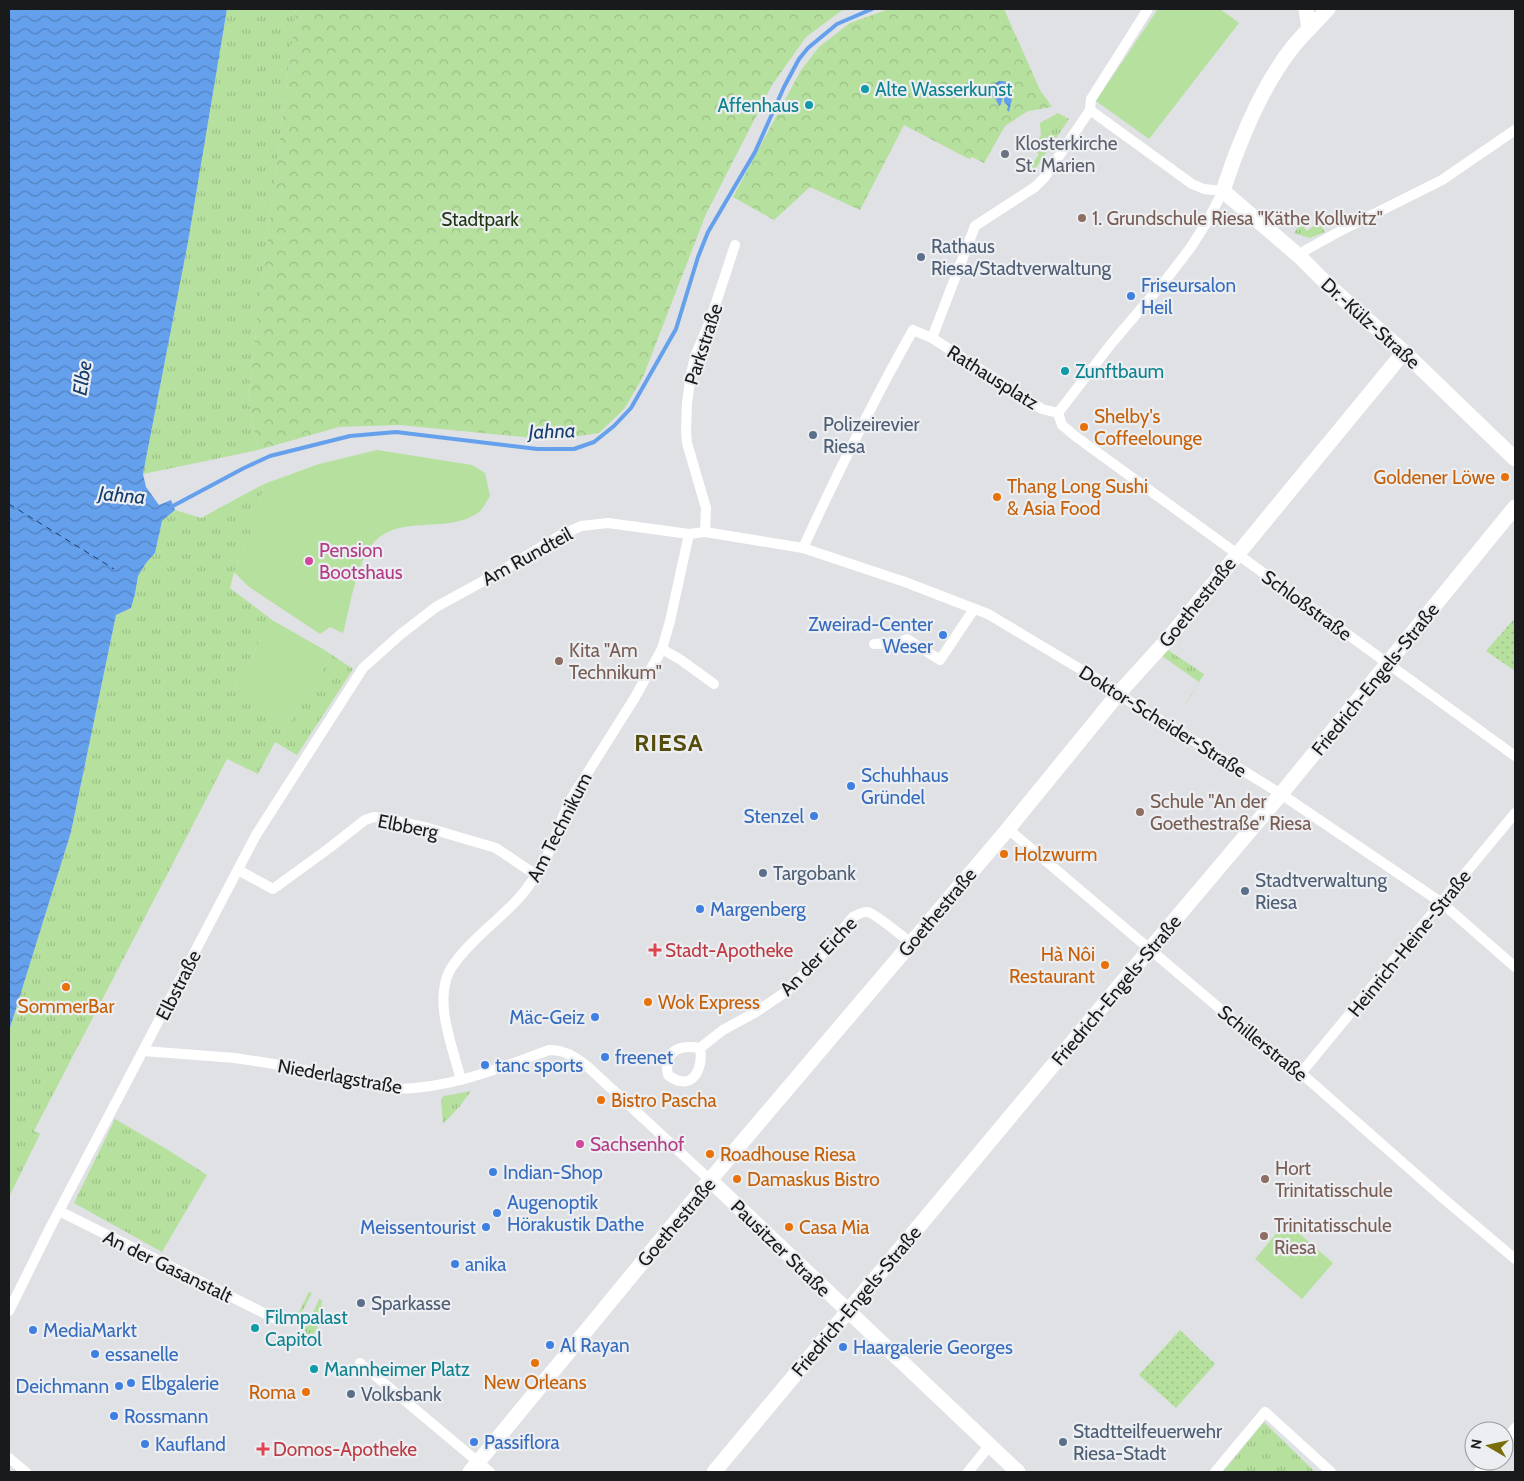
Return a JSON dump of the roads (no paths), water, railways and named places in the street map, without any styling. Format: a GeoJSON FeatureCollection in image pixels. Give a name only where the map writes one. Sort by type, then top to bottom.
{"type":"FeatureCollection","features":[{"type":"Feature","properties":{"kind":"main road"},"geometry":{"type":"LineString","coordinates":[[1306,9],[1309,29]]}},
{"type":"Feature","properties":{"kind":"main road"},"geometry":{"type":"LineString","coordinates":[[1223,191],[1240,145],[1264,94],[1291,49],[1328,9]]}},
{"type":"Feature","properties":{"kind":"main road","name":"Dr.-Külz-Straße"},"geometry":{"type":"LineString","coordinates":[[1223,191],[1404,352],[1515,459]]}},
{"type":"Feature","properties":{"kind":"main road","name":"Goethestraße"},"geometry":{"type":"LineString","coordinates":[[474,1467],[710,1180],[1008,829],[1118,694],[1167,640],[1404,352]]}},
{"type":"Feature","properties":{"kind":"main road","name":"Friedrich-Engels-Straße"},"geometry":{"type":"LineString","coordinates":[[714,1472],[1281,794],[1515,507]]}},
{"type":"Feature","properties":{"kind":"main road","name":"Pausitzer Straße"},"geometry":{"type":"LineString","coordinates":[[710,1180],[1018,1472]]}},
{"type":"Feature","properties":{"kind":"street","name":"Rathausplatz"},"geometry":{"type":"LineString","coordinates":[[932,338],[975,226],[1034,186],[1044,177],[1090,110],[1090,100],[1148,9]]}},
{"type":"Feature","properties":{"kind":"street"},"geometry":{"type":"LineString","coordinates":[[1090,110],[1192,184],[1204,189],[1223,191]]}},
{"type":"Feature","properties":{"kind":"street"},"geometry":{"type":"LineString","coordinates":[[1298,256],[1342,230],[1442,180],[1515,130]]}},
{"type":"Feature","properties":{"kind":"street","name":"Rathausplatz"},"geometry":{"type":"LineString","coordinates":[[803,548],[831,488],[913,330],[932,338],[1042,408],[1058,413],[1111,344],[1191,247],[1223,191]]}},
{"type":"Feature","properties":{"kind":"street","name":"Parkstraße"},"geometry":{"type":"LineString","coordinates":[[705,532],[706,508],[687,443],[687,403],[696,354],[710,321],[735,245]]}},
{"type":"Feature","properties":{"kind":"street","name":"Schloßstraße"},"geometry":{"type":"LineString","coordinates":[[1058,413],[1062,426],[1074,436],[1515,756]]}},
{"type":"Feature","properties":{"kind":"street","name":"Am Rundteil"},"geometry":{"type":"LineString","coordinates":[[363,668],[401,634],[436,607],[561,535],[581,526],[608,523],[689,534]]}},
{"type":"Feature","properties":{"kind":"street"},"geometry":{"type":"LineString","coordinates":[[714,684],[662,649],[689,534],[705,532],[803,548],[905,582],[974,608],[940,660],[907,640],[898,643],[874,644]]}},
{"type":"Feature","properties":{"kind":"street","name":"Doktor-Scheider-Straße"},"geometry":{"type":"LineString","coordinates":[[974,608],[988,614],[1102,682],[1118,694],[1281,794],[1442,903],[1515,967]]}},
{"type":"Feature","properties":{"kind":"street","name":"Am Technikum"},"geometry":{"type":"LineString","coordinates":[[461,1080],[444,1008],[444,989],[448,974],[465,950],[514,904],[536,875],[550,849],[570,799],[634,699],[662,649]]}},
{"type":"Feature","properties":{"kind":"street","name":"Elbstraße"},"geometry":{"type":"LineString","coordinates":[[9,1311],[59,1211],[264,822],[363,668]]}},
{"type":"Feature","properties":{"kind":"street","name":"Heinrich-Heine-Straße"},"geometry":{"type":"LineString","coordinates":[[1301,1073],[1515,813]]}},
{"type":"Feature","properties":{"kind":"street","name":"Elbberg"},"geometry":{"type":"LineString","coordinates":[[238,870],[273,888],[365,820],[374,817],[428,828],[496,848],[536,875]]}},
{"type":"Feature","properties":{"kind":"street","name":"Schillerstraße"},"geometry":{"type":"LineString","coordinates":[[1008,829],[1271,1052],[1301,1073],[1515,1259]]}},
{"type":"Feature","properties":{"kind":"street","name":"An der Eiche"},"geometry":{"type":"LineString","coordinates":[[700,1048],[724,1030],[756,1012],[787,991],[821,956],[853,917],[859,913],[868,912],[875,916],[911,943]]}},
{"type":"Feature","properties":{"kind":"street","name":"Niederlagstraße"},"geometry":{"type":"LineString","coordinates":[[144,1051],[235,1058],[396,1089],[409,1089],[461,1080],[549,1050],[569,1054],[588,1066]]}},
{"type":"Feature","properties":{"kind":"street","name":"Pausitzer Straße"},"geometry":{"type":"LineString","coordinates":[[588,1066],[710,1180]]}},
{"type":"Feature","properties":{"kind":"street","name":"An der Gasanstalt"},"geometry":{"type":"LineString","coordinates":[[59,1211],[278,1320]]}},
{"type":"Feature","properties":{"kind":"street"},"geometry":{"type":"LineString","coordinates":[[360,1363],[474,1467],[490,1472]]}},
{"type":"Feature","properties":{"kind":"street"},"geometry":{"type":"LineString","coordinates":[[1215,1472],[1265,1412],[1331,1472]]}},
{"type":"Feature","properties":{"kind":"street"},"geometry":{"type":"LineString","coordinates":[[968,1472],[990,1445]]}},
{"type":"Feature","properties":{"kind":"street"},"geometry":{"type":"LineString","coordinates":[[9,1458],[26,1472]]}},
{"type":"Feature","properties":{"kind":"water","name":"Elbe"},"geometry":{"type":"Polygon","coordinates":[[[9,9],[227,9],[188,242],[143,474],[146,487],[159,505],[171,500],[175,510],[162,521],[155,553],[138,576],[131,608],[116,615],[71,832],[9,1031],[9,9]]]}},
{"type":"Feature","properties":{"kind":"water"},"geometry":{"type":"Polygon","coordinates":[[[999,81],[1006,82],[1003,92],[1012,99],[1009,112],[1007,110],[1008,106],[1004,102],[1004,95],[999,106],[995,98],[986,93],[991,86],[999,81]]]}},
{"type":"Feature","properties":{"kind":"waterway","name":"Jahna"},"geometry":{"type":"LineString","coordinates":[[171,507],[270,456],[350,436],[396,432],[537,449],[574,449],[594,442],[614,426],[631,408],[676,329],[698,257],[708,232],[755,152],[784,87],[799,59],[808,48],[837,24],[872,9]]}},
{"type":"Feature","properties":{"kind":"place","name":"Alte Wasserkunst"},"geometry":{"type":"Point","coordinates":[865,89]}},
{"type":"Feature","properties":{"kind":"place","name":"Affenhaus"},"geometry":{"type":"Point","coordinates":[809,105]}},
{"type":"Feature","properties":{"kind":"place","name":"Klosterkirche St. Marien"},"geometry":{"type":"Point","coordinates":[1005,154]}},
{"type":"Feature","properties":{"kind":"place","name":"1. Grundschule Riesa \"Käthe Kollwitz\""},"geometry":{"type":"Point","coordinates":[1082,218]}},
{"type":"Feature","properties":{"kind":"place","name":"Rathaus Riesa/Stadtverwaltung"},"geometry":{"type":"Point","coordinates":[921,257]}},
{"type":"Feature","properties":{"kind":"place","name":"Friseursalon Heil"},"geometry":{"type":"Point","coordinates":[1131,296]}},
{"type":"Feature","properties":{"kind":"place","name":"Zunftbaum"},"geometry":{"type":"Point","coordinates":[1065,371]}},
{"type":"Feature","properties":{"kind":"place","name":"Shelby's Coffeelounge"},"geometry":{"type":"Point","coordinates":[1084,427]}},
{"type":"Feature","properties":{"kind":"place","name":"Polizeirevier Riesa"},"geometry":{"type":"Point","coordinates":[813,435]}},
{"type":"Feature","properties":{"kind":"place","name":"Goldener Löwe"},"geometry":{"type":"Point","coordinates":[1505,477]}},
{"type":"Feature","properties":{"kind":"place","name":"Thang Long Sushi & Asia Food"},"geometry":{"type":"Point","coordinates":[997,497]}},
{"type":"Feature","properties":{"kind":"place","name":"Pension Bootshaus"},"geometry":{"type":"Point","coordinates":[309,561]}},
{"type":"Feature","properties":{"kind":"place","name":"Zweirad-Center Weser"},"geometry":{"type":"Point","coordinates":[943,635]}},
{"type":"Feature","properties":{"kind":"place","name":"Kita \"Am Technikum\""},"geometry":{"type":"Point","coordinates":[559,661]}},
{"type":"Feature","properties":{"kind":"place","name":"Schuhhaus Gründel"},"geometry":{"type":"Point","coordinates":[851,786]}},
{"type":"Feature","properties":{"kind":"place","name":"Schule \"An der Goethestraße\" Riesa"},"geometry":{"type":"Point","coordinates":[1140,812]}},
{"type":"Feature","properties":{"kind":"place","name":"Stenzel"},"geometry":{"type":"Point","coordinates":[814,816]}},
{"type":"Feature","properties":{"kind":"place","name":"Holzwurm"},"geometry":{"type":"Point","coordinates":[1004,854]}},
{"type":"Feature","properties":{"kind":"place","name":"Targobank"},"geometry":{"type":"Point","coordinates":[763,873]}},
{"type":"Feature","properties":{"kind":"place","name":"Stadtverwaltung Riesa"},"geometry":{"type":"Point","coordinates":[1245,891]}},
{"type":"Feature","properties":{"kind":"place","name":"Margenberg"},"geometry":{"type":"Point","coordinates":[700,909]}},
{"type":"Feature","properties":{"kind":"place","name":"Stadt-Apotheke"},"geometry":{"type":"Point","coordinates":[655,950]}},
{"type":"Feature","properties":{"kind":"place","name":"Hà Nôi Restaurant"},"geometry":{"type":"Point","coordinates":[1105,965]}},
{"type":"Feature","properties":{"kind":"place","name":"SommerBar"},"geometry":{"type":"Point","coordinates":[66,987]}},
{"type":"Feature","properties":{"kind":"place","name":"Wok Express"},"geometry":{"type":"Point","coordinates":[648,1002]}},
{"type":"Feature","properties":{"kind":"place","name":"Mäc-Geiz"},"geometry":{"type":"Point","coordinates":[595,1017]}},
{"type":"Feature","properties":{"kind":"place","name":"freenet"},"geometry":{"type":"Point","coordinates":[605,1057]}},
{"type":"Feature","properties":{"kind":"place","name":"tanc sports"},"geometry":{"type":"Point","coordinates":[485,1065]}},
{"type":"Feature","properties":{"kind":"place","name":"Bistro Pascha"},"geometry":{"type":"Point","coordinates":[601,1100]}},
{"type":"Feature","properties":{"kind":"place","name":"Sachsenhof"},"geometry":{"type":"Point","coordinates":[580,1144]}},
{"type":"Feature","properties":{"kind":"place","name":"Roadhouse Riesa"},"geometry":{"type":"Point","coordinates":[710,1154]}},
{"type":"Feature","properties":{"kind":"place","name":"Indian-Shop"},"geometry":{"type":"Point","coordinates":[493,1172]}},
{"type":"Feature","properties":{"kind":"place","name":"Damaskus Bistro"},"geometry":{"type":"Point","coordinates":[737,1179]}},
{"type":"Feature","properties":{"kind":"place","name":"Hort Trinitatisschule"},"geometry":{"type":"Point","coordinates":[1265,1179]}},
{"type":"Feature","properties":{"kind":"place","name":"Augenoptik Hörakustik Dathe"},"geometry":{"type":"Point","coordinates":[497,1213]}},
{"type":"Feature","properties":{"kind":"place","name":"Meissentourist"},"geometry":{"type":"Point","coordinates":[486,1227]}},
{"type":"Feature","properties":{"kind":"place","name":"Casa Mia"},"geometry":{"type":"Point","coordinates":[789,1227]}},
{"type":"Feature","properties":{"kind":"place","name":"Trinitatisschule Riesa"},"geometry":{"type":"Point","coordinates":[1264,1236]}},
{"type":"Feature","properties":{"kind":"place","name":"anika"},"geometry":{"type":"Point","coordinates":[455,1264]}},
{"type":"Feature","properties":{"kind":"place","name":"Sparkasse"},"geometry":{"type":"Point","coordinates":[361,1303]}},
{"type":"Feature","properties":{"kind":"place","name":"Filmpalast Capitol"},"geometry":{"type":"Point","coordinates":[255,1328]}},
{"type":"Feature","properties":{"kind":"place","name":"MediaMarkt"},"geometry":{"type":"Point","coordinates":[33,1330]}},
{"type":"Feature","properties":{"kind":"place","name":"Al Rayan"},"geometry":{"type":"Point","coordinates":[550,1345]}},
{"type":"Feature","properties":{"kind":"place","name":"Haargalerie Georges"},"geometry":{"type":"Point","coordinates":[843,1347]}},
{"type":"Feature","properties":{"kind":"place","name":"essanelle"},"geometry":{"type":"Point","coordinates":[95,1354]}},
{"type":"Feature","properties":{"kind":"place","name":"New Orleans"},"geometry":{"type":"Point","coordinates":[535,1363]}},
{"type":"Feature","properties":{"kind":"place","name":"Mannheimer Platz"},"geometry":{"type":"Point","coordinates":[314,1369]}},
{"type":"Feature","properties":{"kind":"place","name":"Elbgalerie"},"geometry":{"type":"Point","coordinates":[131,1383]}},
{"type":"Feature","properties":{"kind":"place","name":"Deichmann"},"geometry":{"type":"Point","coordinates":[119,1386]}},
{"type":"Feature","properties":{"kind":"place","name":"Roma"},"geometry":{"type":"Point","coordinates":[306,1392]}},
{"type":"Feature","properties":{"kind":"place","name":"Volksbank"},"geometry":{"type":"Point","coordinates":[351,1394]}},
{"type":"Feature","properties":{"kind":"place","name":"Rossmann"},"geometry":{"type":"Point","coordinates":[114,1416]}},
{"type":"Feature","properties":{"kind":"place","name":"Passiflora"},"geometry":{"type":"Point","coordinates":[474,1442]}},
{"type":"Feature","properties":{"kind":"place","name":"Stadtteilfeuerwehr Riesa-Stadt"},"geometry":{"type":"Point","coordinates":[1063,1442]}},
{"type":"Feature","properties":{"kind":"place","name":"Kaufland"},"geometry":{"type":"Point","coordinates":[145,1444]}},
{"type":"Feature","properties":{"kind":"place","name":"Domos-Apotheke"},"geometry":{"type":"Point","coordinates":[263,1449]}},
{"type":"Feature","properties":{"kind":"district","name":"RIESA"},"geometry":{"type":"Point","coordinates":[669,743]}},
{"type":"Feature","properties":{"kind":"park label","name":"Stadtpark"},"geometry":{"type":"Point","coordinates":[480,219]}}]}
